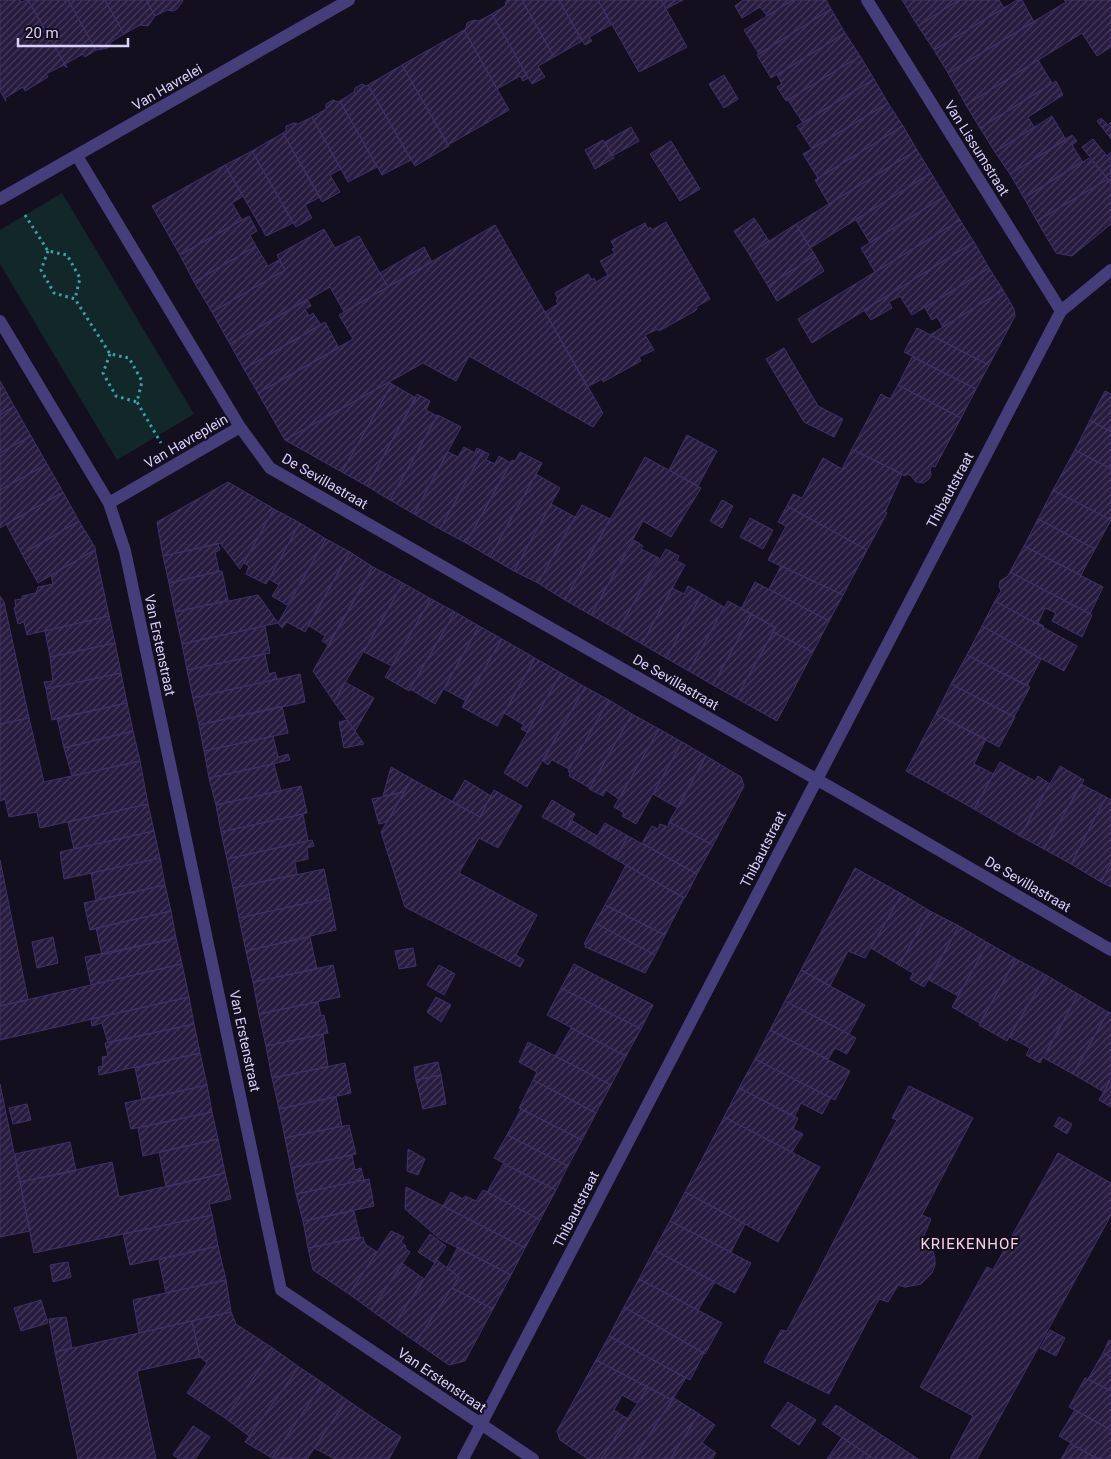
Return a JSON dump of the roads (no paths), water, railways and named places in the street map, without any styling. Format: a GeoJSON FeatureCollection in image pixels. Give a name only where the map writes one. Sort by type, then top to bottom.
{"type":"FeatureCollection","features":[{"type":"Feature","properties":{"kind":"street","name":"Van Havrelei"},"geometry":{"type":"LineString","coordinates":[[0,199],[349,0]]}},
{"type":"Feature","properties":{"kind":"street","name":"Van Lissumstraat"},"geometry":{"type":"LineString","coordinates":[[867,0],[1061,311]]}},
{"type":"Feature","properties":{"kind":"street","name":"Van Havreplein"},"geometry":{"type":"LineString","coordinates":[[77,156],[240,427],[109,504]]}},
{"type":"Feature","properties":{"kind":"street","name":"Thibautstraat"},"geometry":{"type":"LineString","coordinates":[[463,1459],[1061,311],[1111,270]]}},
{"type":"Feature","properties":{"kind":"street"},"geometry":{"type":"LineString","coordinates":[[0,321],[109,504]]}},
{"type":"Feature","properties":{"kind":"street","name":"De Sevillastraat"},"geometry":{"type":"LineString","coordinates":[[240,427],[270,468],[816,779],[1111,950]]}},
{"type":"Feature","properties":{"kind":"street","name":"Van Erstenstraat"},"geometry":{"type":"LineString","coordinates":[[109,504],[125,551],[281,1290],[533,1459]]}},
{"type":"Feature","properties":{"kind":"district","name":"KRIEKENHOF"},"geometry":{"type":"Point","coordinates":[970,1244]}}]}
